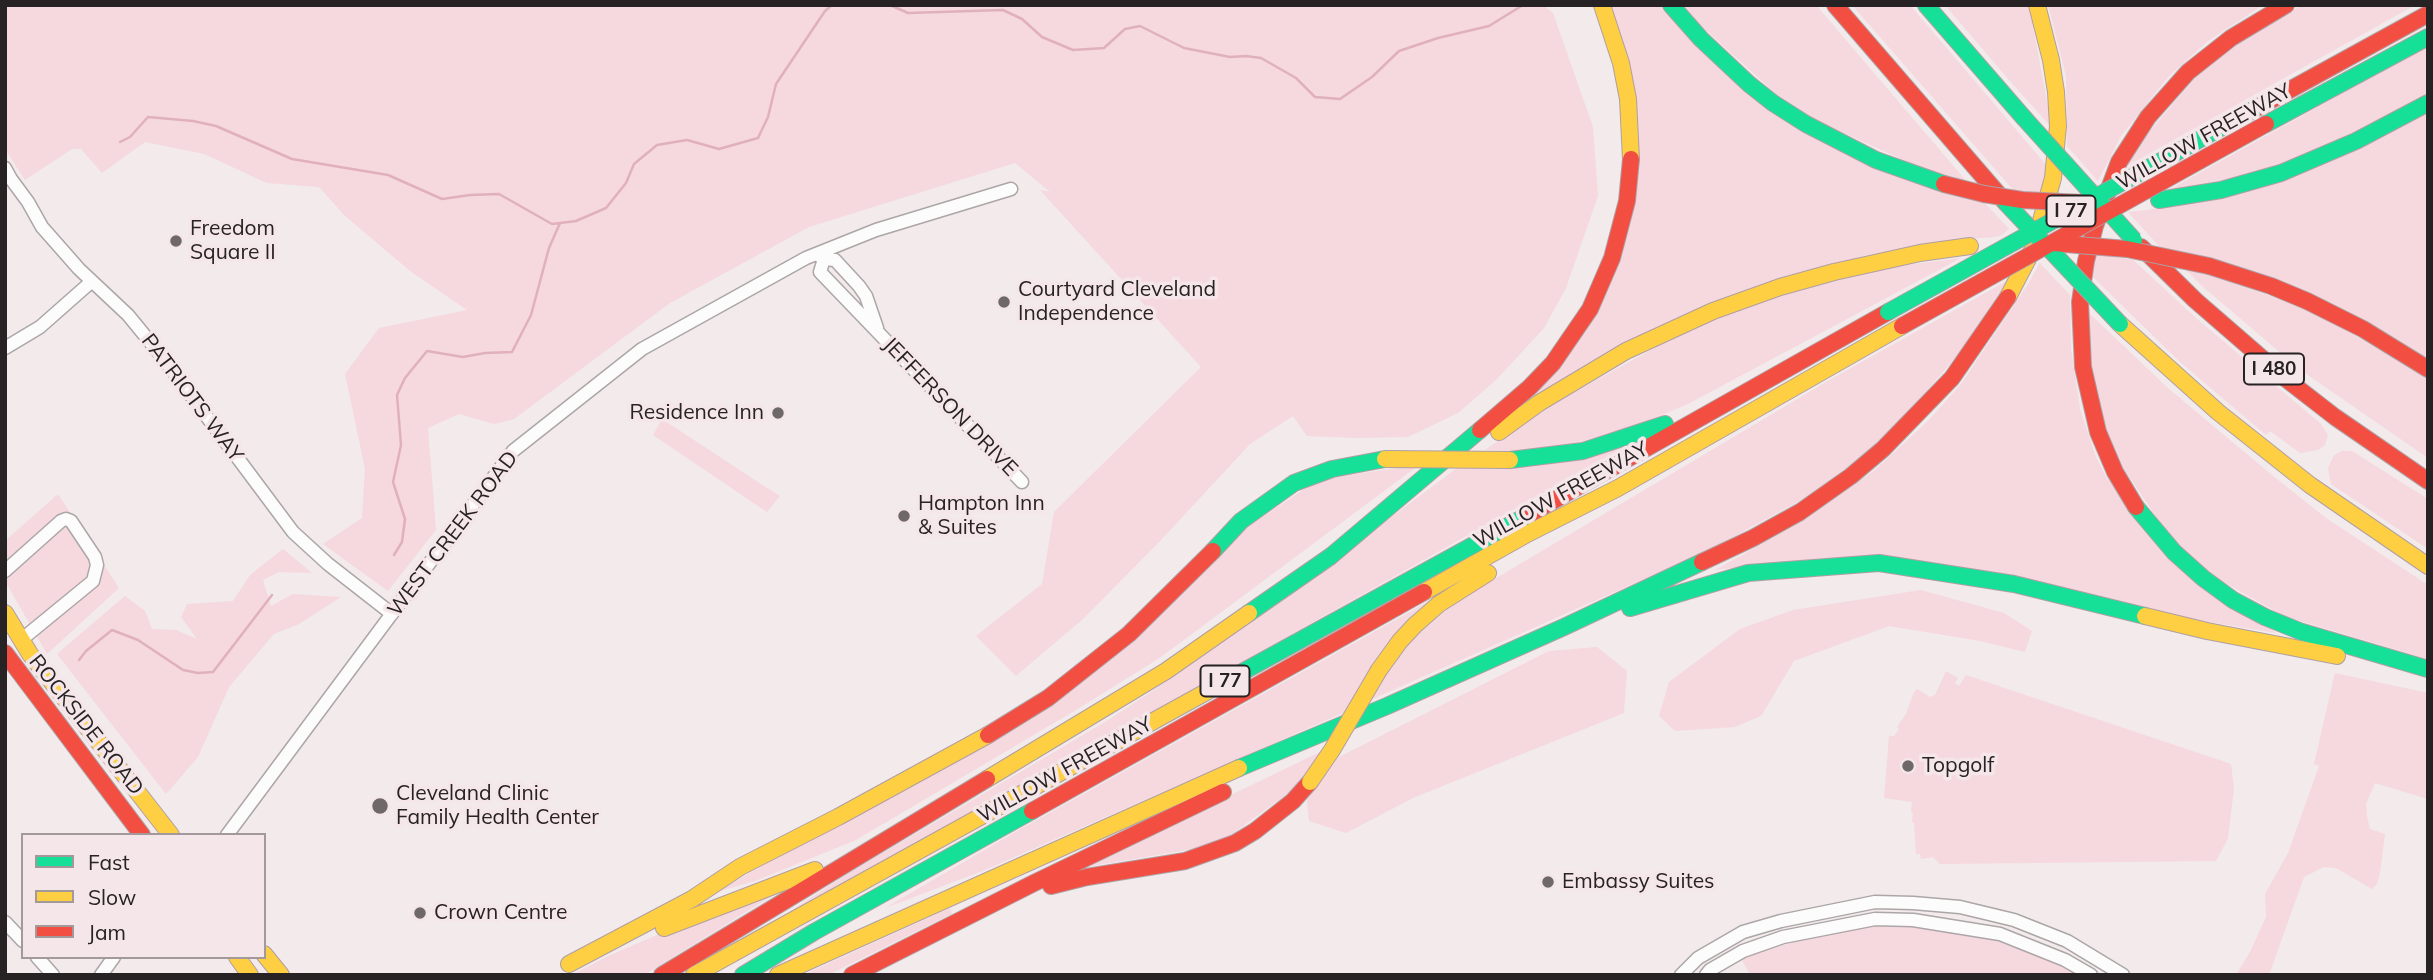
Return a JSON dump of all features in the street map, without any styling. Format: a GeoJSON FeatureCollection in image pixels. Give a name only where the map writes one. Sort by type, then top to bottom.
{"type":"FeatureCollection","features":[{"type":"Feature","properties":{"kind":"main road"},"geometry":{"type":"LineString","coordinates":[[662,975],[1166,671],[1331,556],[1530,387],[1553,363],[1576,331],[1602,286],[1627,201],[1632,142],[1628,99],[1621,63],[1602,5]]}},
{"type":"Feature","properties":{"kind":"main road"},"geometry":{"type":"LineString","coordinates":[[1671,5],[1700,39],[1749,84],[1806,124],[1876,160],[1944,184],[1984,194],[2057,204],[2159,200],[2221,190],[2281,173],[2356,141],[2428,103]]}},
{"type":"Feature","properties":{"kind":"main road"},"geometry":{"type":"LineString","coordinates":[[1835,5],[2006,203],[2120,324],[2218,412],[2310,485],[2428,566]]}},
{"type":"Feature","properties":{"kind":"main road","name":"I 480"},"geometry":{"type":"LineString","coordinates":[[1926,5],[2134,240],[2195,300],[2286,379],[2335,417],[2428,481]]}},
{"type":"Feature","properties":{"kind":"main road"},"geometry":{"type":"LineString","coordinates":[[778,975],[1255,761],[1564,627],[1753,538],[1825,495],[1883,449],[1952,377],[2003,306],[2033,249],[2056,160],[2056,92],[2037,5]]}},
{"type":"Feature","properties":{"kind":"main road"},"geometry":{"type":"LineString","coordinates":[[2286,5],[2231,38],[2188,72],[2148,117],[2119,162],[2095,226],[2080,302],[2083,367],[2089,397],[2098,432],[2115,472],[2137,508],[2174,552],[2203,579],[2265,617],[2343,646],[2428,671]]}},
{"type":"Feature","properties":{"kind":"main road","name":"WILLOW FREEWAY"},"geometry":{"type":"LineString","coordinates":[[694,975],[2428,14]]}},
{"type":"Feature","properties":{"kind":"main road","name":"WILLOW FREEWAY"},"geometry":{"type":"LineString","coordinates":[[743,975],[814,932],[1529,533],[1618,488],[1902,326],[2428,37]]}},
{"type":"Feature","properties":{"kind":"main road"},"geometry":{"type":"LineString","coordinates":[[1376,516],[1419,489],[1549,397],[1626,351],[1670,330],[1745,299],[1823,275],[1920,253],[1970,246],[2078,244],[2154,253],[2208,265],[2271,286],[2316,305],[2363,329],[2428,369]]}},
{"type":"Feature","properties":{"kind":"main road"},"geometry":{"type":"LineString","coordinates":[[553,975],[692,899],[740,867],[992,733],[1048,698],[1129,634],[1241,522],[1294,483],[1360,461],[1510,460],[1556,456],[1619,440],[1755,385]]}},
{"type":"Feature","properties":{"kind":"main road"},"geometry":{"type":"LineString","coordinates":[[982,911],[1060,883],[1185,861],[1235,843],[1255,831],[1293,801],[1310,782],[1400,641],[1439,604],[1543,540],[1618,488]]}},
{"type":"Feature","properties":{"kind":"main road"},"geometry":{"type":"LineString","coordinates":[[1564,627],[1748,573],[1879,563],[2014,584],[2207,631],[2428,671]]}},
{"type":"Feature","properties":{"kind":"main road","name":"ROCKSIDE ROAD"},"geometry":{"type":"LineString","coordinates":[[5,613],[55,686],[169,833]]}},
{"type":"Feature","properties":{"kind":"main road","name":"ROCKSIDE ROAD"},"geometry":{"type":"LineString","coordinates":[[5,653],[140,833]]}},
{"type":"Feature","properties":{"kind":"main road"},"geometry":{"type":"LineString","coordinates":[[855,974],[1034,883],[1338,736],[1387,706]]}},
{"type":"Feature","properties":{"kind":"main road"},"geometry":{"type":"LineString","coordinates":[[569,964],[821,867],[921,818]]}},
{"type":"Feature","properties":{"kind":"main road"},"geometry":{"type":"LineString","coordinates":[[266,956],[281,975]]}},
{"type":"Feature","properties":{"kind":"main road"},"geometry":{"type":"LineString","coordinates":[[238,959],[250,975]]}},
{"type":"Feature","properties":{"kind":"street","name":"PATRIOTS WAY"},"geometry":{"type":"LineString","coordinates":[[7,177],[28,202],[42,228],[91,282],[128,315],[293,531],[328,564],[392,614]]}},
{"type":"Feature","properties":{"kind":"street","name":"WEST CREEK ROAD"},"geometry":{"type":"LineString","coordinates":[[228,833],[511,452],[642,349],[806,258],[821,257],[876,230],[1010,189]]}},
{"type":"Feature","properties":{"kind":"street","name":"JEFFERSON DRIVE"},"geometry":{"type":"LineString","coordinates":[[879,332],[866,296],[859,286],[835,260],[821,257],[820,272],[1022,482]]}},
{"type":"Feature","properties":{"kind":"street"},"geometry":{"type":"LineString","coordinates":[[5,348],[40,327],[91,282]]}},
{"type":"Feature","properties":{"kind":"street"},"geometry":{"type":"LineString","coordinates":[[5,571],[61,520],[66,519],[71,521],[95,557],[97,565],[93,581],[22,640]]}},
{"type":"Feature","properties":{"kind":"street"},"geometry":{"type":"LineString","coordinates":[[1681,975],[1698,958],[1739,934],[1769,924],[1875,902],[1960,908],[2014,920],[2067,941],[2123,975]]}},
{"type":"Feature","properties":{"kind":"street"},"geometry":{"type":"LineString","coordinates":[[1708,972],[1744,951],[1774,940],[1868,919],[1913,920],[2000,934],[2065,960],[2091,975]]}},
{"type":"Feature","properties":{"kind":"street"},"geometry":{"type":"LineString","coordinates":[[5,922],[21,940]]}},
{"type":"Feature","properties":{"kind":"street"},"geometry":{"type":"LineString","coordinates":[[1769,924],[1774,940]]}},
{"type":"Feature","properties":{"kind":"street"},"geometry":{"type":"LineString","coordinates":[[39,959],[53,975]]}},
{"type":"Feature","properties":{"kind":"street"},"geometry":{"type":"LineString","coordinates":[[101,975],[113,959]]}},
{"type":"Feature","properties":{"kind":"shaded area"},"geometry":{"type":"Polygon","coordinates":[[[5,5],[1543,5],[1553,13],[1593,127],[1598,196],[1566,288],[1544,328],[1497,379],[1458,413],[1408,437],[1356,438],[1307,436],[1293,416],[1250,444],[1083,619],[1016,676],[976,636],[1042,584],[1054,512],[1201,367],[1040,190],[1050,192],[1015,163],[809,227],[670,303],[514,419],[494,424],[459,414],[428,428],[436,530],[388,591],[323,544],[362,518],[365,469],[345,374],[379,328],[467,310],[410,271],[344,215],[319,187],[267,183],[204,154],[145,142],[102,173],[81,149],[72,149],[25,180],[5,149],[5,5]]]}},
{"type":"Feature","properties":{"kind":"shaded area"},"geometry":{"type":"Polygon","coordinates":[[[1610,5],[1660,5],[1738,86],[1982,200],[2009,229],[1995,237],[1965,239],[1862,256],[1534,394],[1633,213],[1610,5]]]}},
{"type":"Feature","properties":{"kind":"shaded area"},"geometry":{"type":"Polygon","coordinates":[[[1678,5],[1816,5],[1968,183],[1941,177],[1795,111],[1678,5]]]}},
{"type":"Feature","properties":{"kind":"shaded area"},"geometry":{"type":"Polygon","coordinates":[[[1852,5],[1910,5],[2047,166],[2041,195],[2015,192],[1852,5]]]}},
{"type":"Feature","properties":{"kind":"shaded area"},"geometry":{"type":"Polygon","coordinates":[[[1945,5],[2029,5],[2052,128],[2010,81],[1945,5]]]}},
{"type":"Feature","properties":{"kind":"shaded area"},"geometry":{"type":"Polygon","coordinates":[[[2048,5],[2263,5],[2208,41],[2169,76],[2121,136],[2098,181],[2067,146],[2066,76],[2048,5]]]}},
{"type":"Feature","properties":{"kind":"shaded area"},"geometry":{"type":"Polygon","coordinates":[[[2302,5],[2415,5],[2127,166],[2142,140],[2202,70],[2258,30],[2302,5]]]}},
{"type":"Feature","properties":{"kind":"shaded area"},"geometry":{"type":"Polygon","coordinates":[[[2428,46],[2428,95],[2284,167],[2165,192],[2428,46]]]}},
{"type":"Feature","properties":{"kind":"shaded area"},"geometry":{"type":"Polygon","coordinates":[[[2428,111],[2428,359],[2159,246],[2128,212],[2173,207],[2428,111]]]}},
{"type":"Feature","properties":{"kind":"shaded area"},"geometry":{"type":"Polygon","coordinates":[[[2096,253],[2133,260],[2196,318],[2321,424],[2328,435],[2325,445],[2318,450],[2300,453],[2270,431],[2266,435],[2180,362],[2092,276],[2096,253]]]}},
{"type":"Feature","properties":{"kind":"shaded area"},"geometry":{"type":"Polygon","coordinates":[[[1961,258],[1688,404],[1645,422],[1547,452],[1485,450],[1540,411],[1711,317],[1866,270],[1961,258]]]}},
{"type":"Feature","properties":{"kind":"shaded area"},"geometry":{"type":"Polygon","coordinates":[[[2040,263],[2070,295],[2071,349],[2080,409],[2096,457],[2107,479],[2276,633],[1822,558],[1715,570],[1796,525],[1875,470],[1929,420],[1961,384],[2040,263]]]}},
{"type":"Feature","properties":{"kind":"shaded area"},"geometry":{"type":"Polygon","coordinates":[[[2181,265],[2313,311],[2428,378],[2428,458],[2302,371],[2181,265]]]}},
{"type":"Feature","properties":{"kind":"shaded area"},"geometry":{"type":"Polygon","coordinates":[[[2010,279],[1963,349],[1894,428],[1818,491],[1705,552],[1368,701],[1399,650],[1456,602],[1826,382],[2010,279]]]}},
{"type":"Feature","properties":{"kind":"shaded area"},"geometry":{"type":"Polygon","coordinates":[[[2090,314],[2169,389],[2273,476],[2326,518],[2428,585],[2428,659],[2284,616],[2213,576],[2169,536],[2116,457],[2092,388],[2090,314]]]}},
{"type":"Feature","properties":{"kind":"shaded area"},"geometry":{"type":"Polygon","coordinates":[[[662,419],[780,496],[767,512],[653,435],[662,419]]]}},
{"type":"Feature","properties":{"kind":"shaded area"},"geometry":{"type":"Polygon","coordinates":[[[1623,448],[760,931],[849,873],[1105,722],[1154,690],[1251,622],[1461,465],[1623,448]]]}},
{"type":"Feature","properties":{"kind":"shaded area"},"geometry":{"type":"Polygon","coordinates":[[[2342,451],[2352,451],[2428,499],[2428,549],[2331,484],[2328,468],[2334,455],[2342,451]]]}},
{"type":"Feature","properties":{"kind":"shaded area"},"geometry":{"type":"Polygon","coordinates":[[[1419,465],[1158,659],[1081,707],[856,840],[755,881],[716,892],[1027,718],[1238,533],[1320,479],[1419,465]]]}},
{"type":"Feature","properties":{"kind":"shaded area"},"geometry":{"type":"Polygon","coordinates":[[[58,494],[119,588],[47,654],[5,581],[5,541],[58,494]]]}},
{"type":"Feature","properties":{"kind":"shaded area"},"geometry":{"type":"Polygon","coordinates":[[[283,549],[312,573],[279,572],[263,580],[271,606],[293,594],[341,597],[299,624],[274,634],[229,687],[198,757],[166,794],[57,654],[125,596],[145,611],[152,629],[176,630],[197,639],[181,617],[187,604],[233,601],[250,575],[283,549]]]}},
{"type":"Feature","properties":{"kind":"shaded area"},"geometry":{"type":"Polygon","coordinates":[[[1449,590],[1345,712],[985,870],[885,908],[1017,831],[1449,590]]]}},
{"type":"Feature","properties":{"kind":"shaded area"},"geometry":{"type":"Polygon","coordinates":[[[1921,590],[2004,613],[2032,631],[2025,652],[1980,641],[1889,626],[1794,661],[1761,716],[1735,727],[1675,731],[1659,716],[1669,682],[1740,629],[1793,610],[1921,590]]]}},
{"type":"Feature","properties":{"kind":"shaded area"},"geometry":{"type":"Polygon","coordinates":[[[1597,647],[1627,671],[1624,713],[1413,798],[1346,833],[1309,821],[1307,800],[1339,757],[1549,651],[1597,647]]]}},
{"type":"Feature","properties":{"kind":"shaded area"},"geometry":{"type":"Polygon","coordinates":[[[1946,671],[1958,678],[1955,683],[1959,686],[1966,675],[2231,764],[2234,788],[2228,838],[2216,861],[1940,864],[1933,857],[1921,859],[1920,854],[1916,854],[1912,802],[1884,798],[1889,736],[1894,736],[1899,729],[1897,727],[1906,714],[1914,692],[1917,689],[1930,697],[1935,695],[1946,671]]]}},
{"type":"Feature","properties":{"kind":"shaded area"},"geometry":{"type":"Polygon","coordinates":[[[2335,673],[2428,693],[2428,799],[2375,783],[2366,804],[2370,829],[2385,834],[2377,884],[2372,889],[2336,868],[2324,867],[2304,877],[2269,975],[2236,975],[2266,917],[2265,894],[2288,853],[2319,766],[2314,764],[2335,673]]]}},
{"type":"Feature","properties":{"kind":"shaded area"},"geometry":{"type":"Polygon","coordinates":[[[1322,751],[1294,789],[1217,845],[1080,868],[1322,751]]]}},
{"type":"Feature","properties":{"kind":"shaded area"},"geometry":{"type":"Polygon","coordinates":[[[785,888],[644,975],[572,975],[608,956],[713,911],[785,888]]]}},
{"type":"Feature","properties":{"kind":"shaded area"},"geometry":{"type":"Polygon","coordinates":[[[950,908],[952,914],[828,975],[803,975],[950,908]]]}},
{"type":"Feature","properties":{"kind":"shaded area"},"geometry":{"type":"Polygon","coordinates":[[[1871,923],[1972,932],[2070,967],[2082,975],[1750,975],[1741,958],[1825,933],[1871,923]]]}},
{"type":"Feature","properties":{"kind":"waterway"},"geometry":{"type":"LineString","coordinates":[[120,142],[130,137],[148,117],[193,121],[216,126],[292,159],[388,175],[442,199],[499,194],[552,224],[576,221],[606,208],[626,183],[634,164],[657,145],[687,140],[719,149],[758,138],[768,117],[776,84],[825,11],[832,5]]}},
{"type":"Feature","properties":{"kind":"waterway"},"geometry":{"type":"LineString","coordinates":[[890,5],[908,13],[1003,10],[1022,19],[1042,37],[1073,50],[1104,48],[1125,29],[1140,26],[1184,48],[1230,57],[1261,58],[1296,78],[1315,97],[1340,99],[1372,77],[1399,51],[1489,26],[1523,5]]}},
{"type":"Feature","properties":{"kind":"waterway"},"geometry":{"type":"LineString","coordinates":[[394,555],[402,542],[405,519],[393,482],[401,445],[397,395],[405,378],[427,351],[463,357],[512,352],[531,315],[549,248],[560,223]]}},
{"type":"Feature","properties":{"kind":"waterway"},"geometry":{"type":"LineString","coordinates":[[79,660],[112,630],[138,640],[183,670],[213,672],[272,595]]}},
{"type":"Feature","properties":{"kind":"traffic: fast"},"geometry":{"type":"LineString","coordinates":[[1671,5],[1701,39],[1773,103],[1806,124],[1876,160],[1944,184]]}},
{"type":"Feature","properties":{"kind":"traffic: fast"},"geometry":{"type":"LineString","coordinates":[[1926,5],[2024,118]]}},
{"type":"Feature","properties":{"kind":"traffic: fast"},"geometry":{"type":"LineString","coordinates":[[2266,124],[2428,37]]}},
{"type":"Feature","properties":{"kind":"traffic: fast"},"geometry":{"type":"LineString","coordinates":[[2159,200],[2221,190],[2281,173],[2356,141],[2428,103]]}},
{"type":"Feature","properties":{"kind":"traffic: fast"},"geometry":{"type":"LineString","coordinates":[[1888,312],[2253,110]]}},
{"type":"Feature","properties":{"kind":"traffic: fast"},"geometry":{"type":"LineString","coordinates":[[2024,118],[2134,240]]}},
{"type":"Feature","properties":{"kind":"traffic: fast"},"geometry":{"type":"LineString","coordinates":[[2006,203],[2120,324]]}},
{"type":"Feature","properties":{"kind":"traffic: fast"},"geometry":{"type":"LineString","coordinates":[[1510,460],[1583,451],[1665,424]]}},
{"type":"Feature","properties":{"kind":"traffic: fast"},"geometry":{"type":"LineString","coordinates":[[1249,613],[1331,556],[1480,430]]}},
{"type":"Feature","properties":{"kind":"traffic: fast"},"geometry":{"type":"LineString","coordinates":[[1213,551],[1241,521],[1294,483],[1332,469],[1385,459]]}},
{"type":"Feature","properties":{"kind":"traffic: fast"},"geometry":{"type":"LineString","coordinates":[[2136,507],[2174,552],[2233,600],[2302,632],[2428,669]]}},
{"type":"Feature","properties":{"kind":"traffic: fast"},"geometry":{"type":"LineString","coordinates":[[1226,681],[1528,515]]}},
{"type":"Feature","properties":{"kind":"traffic: fast"},"geometry":{"type":"LineString","coordinates":[[1239,768],[1387,706],[1702,562]]}},
{"type":"Feature","properties":{"kind":"traffic: fast"},"geometry":{"type":"LineString","coordinates":[[1630,608],[1748,573],[1879,563],[2014,584],[2145,616]]}},
{"type":"Feature","properties":{"kind":"traffic: fast"},"geometry":{"type":"LineString","coordinates":[[743,975],[814,932],[1032,811]]}},
{"type":"Feature","properties":{"kind":"traffic: slow"},"geometry":{"type":"LineString","coordinates":[[1602,5],[1621,63],[1628,99],[1631,159]]}},
{"type":"Feature","properties":{"kind":"traffic: slow"},"geometry":{"type":"LineString","coordinates":[[2008,297],[2033,249],[2053,178],[2058,126],[2056,92],[2037,5]]}},
{"type":"Feature","properties":{"kind":"traffic: slow"},"geometry":{"type":"LineString","coordinates":[[1499,432],[1539,403],[1626,351],[1713,311],[1780,287],[1834,272],[1920,253],[1970,246]]}},
{"type":"Feature","properties":{"kind":"traffic: slow"},"geometry":{"type":"LineString","coordinates":[[2120,324],[2218,412],[2310,485],[2428,566]]}},
{"type":"Feature","properties":{"kind":"traffic: slow"},"geometry":{"type":"LineString","coordinates":[[1424,592],[1529,533],[1618,488],[1902,326]]}},
{"type":"Feature","properties":{"kind":"traffic: slow"},"geometry":{"type":"LineString","coordinates":[[1385,459],[1510,460]]}},
{"type":"Feature","properties":{"kind":"traffic: slow"},"geometry":{"type":"LineString","coordinates":[[1379,670],[1415,625],[1439,604],[1488,573]]}},
{"type":"Feature","properties":{"kind":"traffic: slow"},"geometry":{"type":"LineString","coordinates":[[5,613],[30,654],[169,833]]}},
{"type":"Feature","properties":{"kind":"traffic: slow"},"geometry":{"type":"LineString","coordinates":[[987,779],[1166,671],[1249,613]]}},
{"type":"Feature","properties":{"kind":"traffic: slow"},"geometry":{"type":"LineString","coordinates":[[2145,616],[2337,656]]}},
{"type":"Feature","properties":{"kind":"traffic: slow"},"geometry":{"type":"LineString","coordinates":[[1310,782],[1379,670]]}},
{"type":"Feature","properties":{"kind":"traffic: slow"},"geometry":{"type":"LineString","coordinates":[[694,975],[1226,681]]}},
{"type":"Feature","properties":{"kind":"traffic: slow"},"geometry":{"type":"LineString","coordinates":[[569,964],[692,899],[740,867],[988,735]]}},
{"type":"Feature","properties":{"kind":"traffic: slow"},"geometry":{"type":"LineString","coordinates":[[778,975],[1239,768]]}},
{"type":"Feature","properties":{"kind":"traffic: slow"},"geometry":{"type":"LineString","coordinates":[[664,928],[815,870]]}},
{"type":"Feature","properties":{"kind":"traffic: slow"},"geometry":{"type":"LineString","coordinates":[[266,956],[281,975]]}},
{"type":"Feature","properties":{"kind":"traffic: slow"},"geometry":{"type":"LineString","coordinates":[[238,959],[250,975]]}},
{"type":"Feature","properties":{"kind":"traffic: jam"},"geometry":{"type":"LineString","coordinates":[[1835,5],[2006,203]]}},
{"type":"Feature","properties":{"kind":"traffic: jam"},"geometry":{"type":"LineString","coordinates":[[2136,507],[2115,472],[2098,432],[2083,367],[2080,302],[2095,226],[2119,162],[2148,117],[2188,72],[2231,38],[2286,5]]}},
{"type":"Feature","properties":{"kind":"traffic: jam"},"geometry":{"type":"LineString","coordinates":[[2253,110],[2428,14]]}},
{"type":"Feature","properties":{"kind":"traffic: jam"},"geometry":{"type":"LineString","coordinates":[[1902,326],[2266,124]]}},
{"type":"Feature","properties":{"kind":"traffic: jam"},"geometry":{"type":"LineString","coordinates":[[1480,430],[1530,387],[1553,363],[1590,309],[1612,258],[1627,201],[1631,159]]}},
{"type":"Feature","properties":{"kind":"traffic: jam"},"geometry":{"type":"LineString","coordinates":[[1944,184],[2022,200],[2082,203]]}},
{"type":"Feature","properties":{"kind":"traffic: jam"},"geometry":{"type":"LineString","coordinates":[[2053,243],[2127,249],[2209,266]]}},
{"type":"Feature","properties":{"kind":"traffic: jam"},"geometry":{"type":"LineString","coordinates":[[2141,247],[2195,300],[2286,379],[2335,417],[2428,481]]}},
{"type":"Feature","properties":{"kind":"traffic: jam"},"geometry":{"type":"LineString","coordinates":[[2209,266],[2307,301],[2363,329],[2428,369]]}},
{"type":"Feature","properties":{"kind":"traffic: jam"},"geometry":{"type":"LineString","coordinates":[[1702,562],[1800,512],[1851,476],[1883,449],[1952,378],[2008,297]]}},
{"type":"Feature","properties":{"kind":"traffic: jam"},"geometry":{"type":"LineString","coordinates":[[1528,515],[1888,312]]}},
{"type":"Feature","properties":{"kind":"traffic: jam"},"geometry":{"type":"LineString","coordinates":[[988,735],[1048,698],[1129,634],[1213,551]]}},
{"type":"Feature","properties":{"kind":"traffic: jam"},"geometry":{"type":"LineString","coordinates":[[1032,811],[1424,592]]}},
{"type":"Feature","properties":{"kind":"traffic: jam"},"geometry":{"type":"LineString","coordinates":[[5,653],[140,833]]}},
{"type":"Feature","properties":{"kind":"traffic: jam"},"geometry":{"type":"LineString","coordinates":[[662,975],[987,779]]}},
{"type":"Feature","properties":{"kind":"traffic: jam"},"geometry":{"type":"LineString","coordinates":[[1051,886],[1087,877],[1185,861],[1235,843],[1293,801],[1310,782]]}},
{"type":"Feature","properties":{"kind":"traffic: jam"},"geometry":{"type":"LineString","coordinates":[[852,975],[1223,792]]}},
{"type":"Feature","properties":{"kind":"place","name":"Freedom Square II"},"geometry":{"type":"Point","coordinates":[176,241]}},
{"type":"Feature","properties":{"kind":"place","name":"Courtyard Cleveland Independence"},"geometry":{"type":"Point","coordinates":[1004,302]}},
{"type":"Feature","properties":{"kind":"place","name":"Residence Inn"},"geometry":{"type":"Point","coordinates":[778,413]}},
{"type":"Feature","properties":{"kind":"place","name":"Hampton Inn & Suites"},"geometry":{"type":"Point","coordinates":[904,516]}},
{"type":"Feature","properties":{"kind":"place","name":"Topgolf"},"geometry":{"type":"Point","coordinates":[1908,766]}},
{"type":"Feature","properties":{"kind":"place","name":"Cleveland Clinic Family Health Center"},"geometry":{"type":"Point","coordinates":[380,806]}},
{"type":"Feature","properties":{"kind":"place","name":"Embassy Suites"},"geometry":{"type":"Point","coordinates":[1548,882]}},
{"type":"Feature","properties":{"kind":"place","name":"Crown Centre"},"geometry":{"type":"Point","coordinates":[420,913]}}]}
